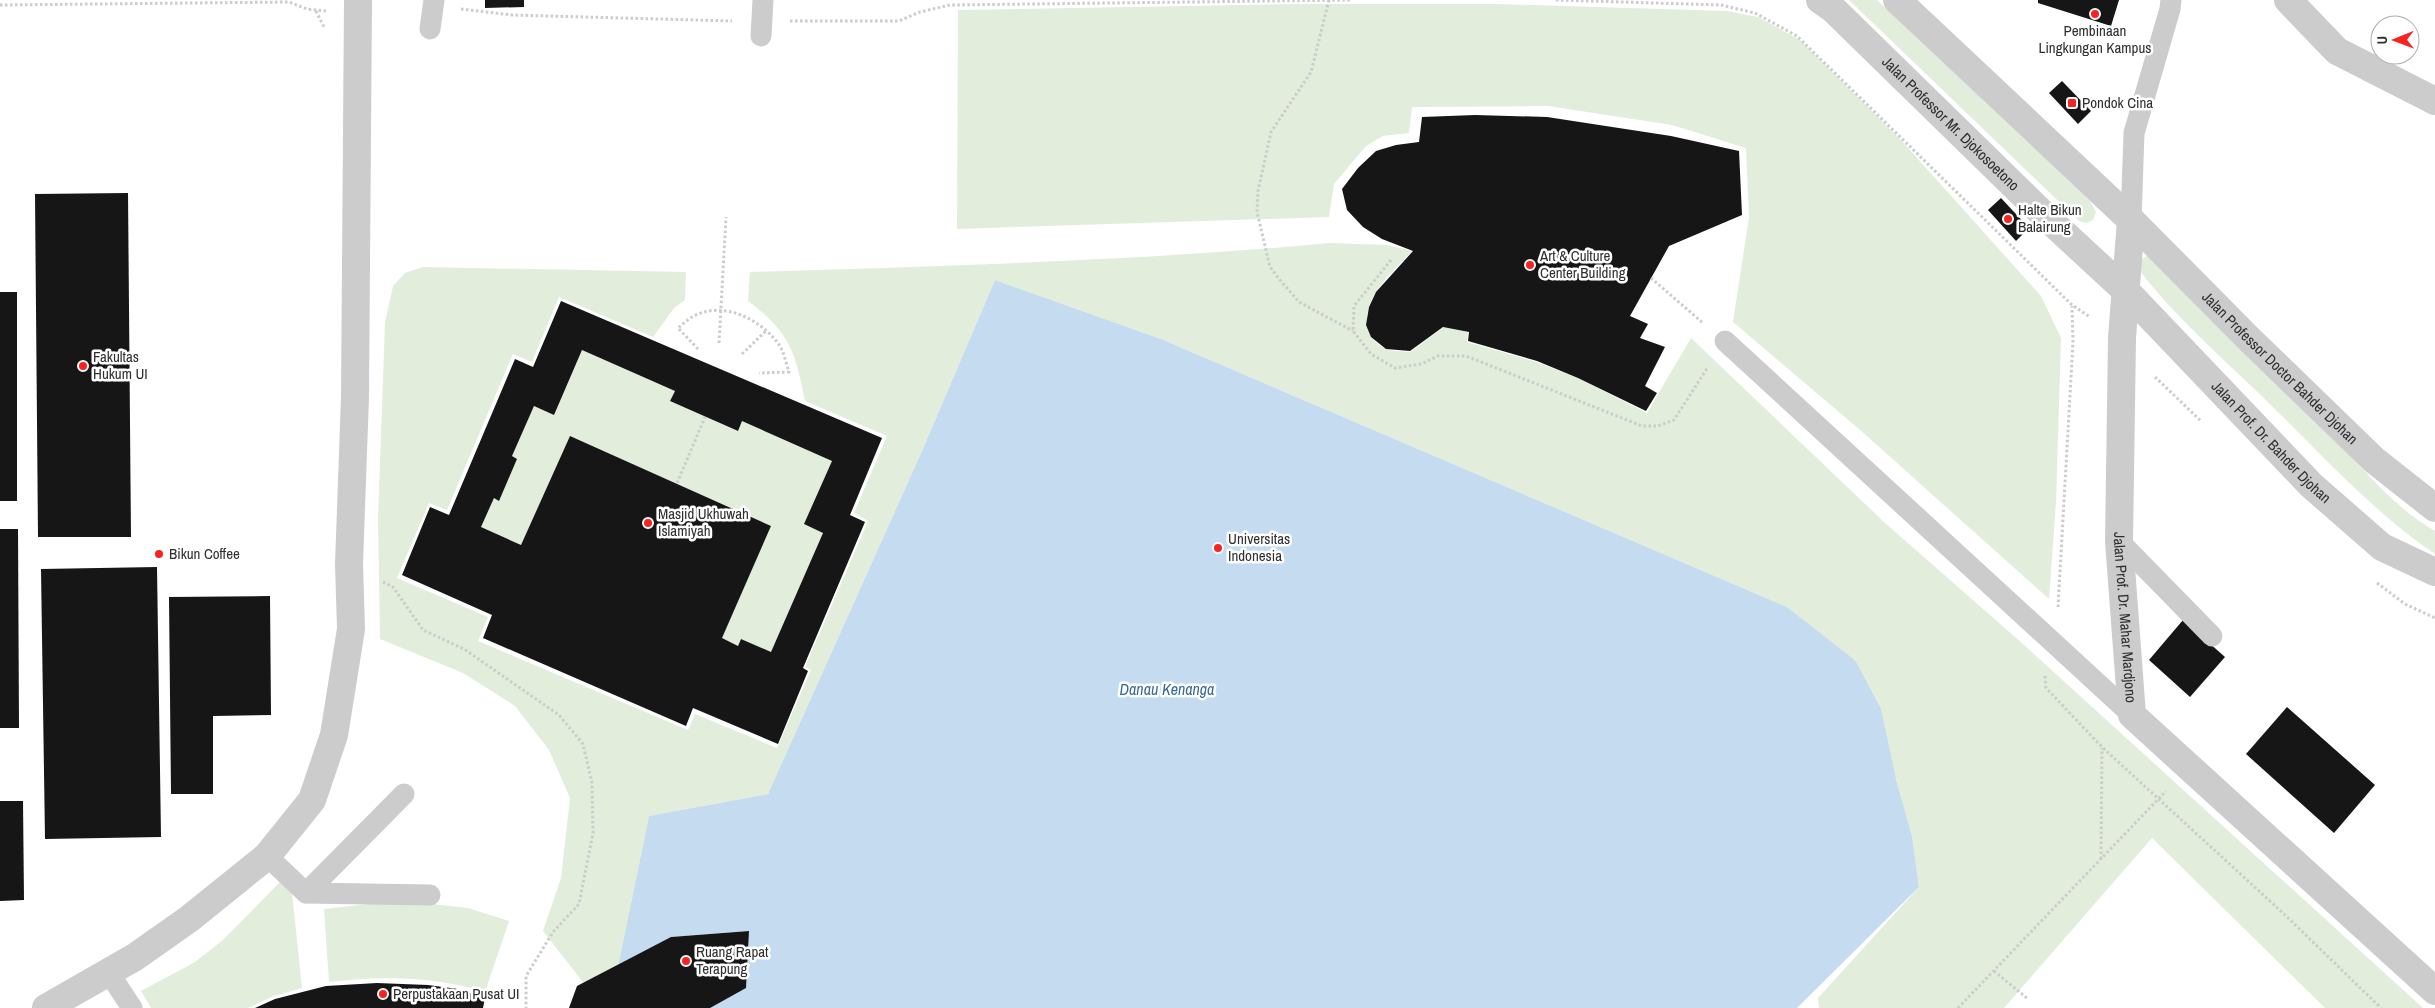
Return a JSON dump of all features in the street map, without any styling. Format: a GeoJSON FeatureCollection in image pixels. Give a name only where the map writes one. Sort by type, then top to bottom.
{"type":"FeatureCollection","features":[{"type":"Feature","properties":{"kind":"street","name":"Jalan Professor Mr. Djokosoetono"},"geometry":{"type":"LineString","coordinates":[[1820,0],[1833,9],[2044,215],[2125,290]]}},
{"type":"Feature","properties":{"kind":"street"},"geometry":{"type":"LineString","coordinates":[[1897,0],[2131,220]]}},
{"type":"Feature","properties":{"kind":"street"},"geometry":{"type":"LineString","coordinates":[[2288,0],[2337,51],[2435,101]]}},
{"type":"Feature","properties":{"kind":"street"},"geometry":{"type":"LineString","coordinates":[[46,1008],[135,957],[189,919],[267,856],[312,800],[334,736],[351,629],[349,564],[355,397],[358,6]]}},
{"type":"Feature","properties":{"kind":"street","name":"Jalan Prof. Dr. Mahar Mardjono"},"geometry":{"type":"LineString","coordinates":[[2131,220],[2122,338],[2118,541],[2132,715],[2435,991]]}},
{"type":"Feature","properties":{"kind":"street","name":"Jalan Professor Doctor Bahder Djohan"},"geometry":{"type":"LineString","coordinates":[[2131,220],[2248,338],[2374,460],[2435,508]]}},
{"type":"Feature","properties":{"kind":"street","name":"Jalan Prof. Dr. Bahder Djohan"},"geometry":{"type":"LineString","coordinates":[[2125,290],[2312,485],[2347,518],[2382,547],[2435,572]]}},
{"type":"Feature","properties":{"kind":"lane"},"geometry":{"type":"LineString","coordinates":[[761,29],[762,0]]}},
{"type":"Feature","properties":{"kind":"lane"},"geometry":{"type":"LineString","coordinates":[[2131,220],[2134,133],[2170,9],[2170,0]]}},
{"type":"Feature","properties":{"kind":"lane"},"geometry":{"type":"LineString","coordinates":[[430,29],[434,3]]}},
{"type":"Feature","properties":{"kind":"lane"},"geometry":{"type":"LineString","coordinates":[[1725,341],[2132,715]]}},
{"type":"Feature","properties":{"kind":"lane"},"geometry":{"type":"LineString","coordinates":[[2118,541],[2212,636]]}},
{"type":"Feature","properties":{"kind":"lane"},"geometry":{"type":"LineString","coordinates":[[306,892],[404,794]]}},
{"type":"Feature","properties":{"kind":"lane"},"geometry":{"type":"LineString","coordinates":[[267,856],[306,892],[430,895]]}},
{"type":"Feature","properties":{"kind":"lane"},"geometry":{"type":"LineString","coordinates":[[109,973],[132,1008]]}},
{"type":"Feature","properties":{"kind":"path"},"geometry":{"type":"LineString","coordinates":[[1329,0],[1311,72],[1271,132],[1258,191],[1257,212],[1270,267],[1299,302],[1353,331],[1371,354],[1394,368],[1421,364],[1438,356],[1466,356],[1642,426],[1658,426],[1674,420],[1725,341],[1651,278]]}},
{"type":"Feature","properties":{"kind":"path"},"geometry":{"type":"LineString","coordinates":[[434,3],[512,15],[761,29],[900,21],[920,12],[950,5],[1351,0]]}},
{"type":"Feature","properties":{"kind":"path"},"geometry":{"type":"LineString","coordinates":[[1556,0],[1721,6],[1755,13],[1797,36],[2072,305],[2122,338],[2151,373],[2208,427]]}},
{"type":"Feature","properties":{"kind":"path"},"geometry":{"type":"LineString","coordinates":[[0,5],[289,2],[316,11],[358,6]]}},
{"type":"Feature","properties":{"kind":"path"},"geometry":{"type":"LineString","coordinates":[[719,343],[726,217]]}},
{"type":"Feature","properties":{"kind":"path"},"geometry":{"type":"LineString","coordinates":[[1353,331],[1354,306],[1391,260]]}},
{"type":"Feature","properties":{"kind":"path"},"geometry":{"type":"LineString","coordinates":[[698,350],[678,328],[694,316],[720,311],[751,319],[767,330],[781,347],[789,372],[759,373]]}},
{"type":"Feature","properties":{"kind":"path"},"geometry":{"type":"LineString","coordinates":[[742,354],[767,330]]}},
{"type":"Feature","properties":{"kind":"path"},"geometry":{"type":"LineString","coordinates":[[677,482],[705,417]]}},
{"type":"Feature","properties":{"kind":"path"},"geometry":{"type":"LineString","coordinates":[[349,564],[393,587],[423,630],[464,649],[559,715],[583,744],[592,783],[593,833],[579,904],[553,932],[526,976],[526,1008]]}},
{"type":"Feature","properties":{"kind":"path"},"geometry":{"type":"LineString","coordinates":[[2374,580],[2405,604],[2435,618]]}},
{"type":"Feature","properties":{"kind":"path"},"geometry":{"type":"LineString","coordinates":[[2101,861],[2102,748]]}},
{"type":"Feature","properties":{"kind":"path"},"geometry":{"type":"LineString","coordinates":[[1958,1008],[2101,861],[2188,766]]}},
{"type":"Feature","properties":{"kind":"path"},"geometry":{"type":"LineString","coordinates":[[1994,971],[2028,999]]}},
{"type":"Feature","properties":{"kind":"green space"},"geometry":{"type":"Polygon","coordinates":[[[1849,0],[1877,0],[2090,201],[2096,212],[2093,220],[2086,223],[2079,221],[1849,0]]]}},
{"type":"Feature","properties":{"kind":"green space"},"geometry":{"type":"Polygon","coordinates":[[[1301,4],[1496,4],[1727,11],[1758,17],[1800,40],[1900,139],[2041,296],[2061,338],[2056,502],[2049,599],[1859,429],[1733,322],[1749,217],[1746,148],[1672,125],[1548,106],[1412,107],[1409,133],[1383,136],[1366,146],[1334,184],[1329,217],[957,229],[958,10],[1301,4]]]}},
{"type":"Feature","properties":{"kind":"green space"},"geometry":{"type":"Polygon","coordinates":[[[1329,243],[1388,245],[1412,251],[1380,286],[1372,299],[1367,316],[1369,332],[1373,339],[1379,345],[1390,350],[1410,352],[1444,327],[1468,332],[1467,342],[1536,362],[1578,378],[1647,413],[1691,338],[1884,522],[2024,645],[2423,1008],[2325,1008],[2152,838],[2004,1008],[1819,1008],[1818,998],[1919,887],[1912,836],[1896,779],[1855,660],[1787,607],[1161,339],[995,280],[922,451],[768,794],[649,816],[617,971],[586,986],[543,931],[561,878],[570,798],[549,750],[515,706],[463,673],[380,639],[378,519],[385,323],[393,286],[405,273],[423,267],[686,272],[685,300],[674,308],[653,337],[559,297],[532,362],[513,354],[447,510],[429,503],[397,578],[488,617],[478,641],[688,730],[695,714],[777,748],[811,670],[805,667],[868,521],[854,513],[887,436],[805,401],[798,369],[788,344],[773,323],[748,301],[750,272],[1112,259],[1329,243]]]}},
{"type":"Feature","properties":{"kind":"green space"},"geometry":{"type":"Polygon","coordinates":[[[2147,256],[2153,259],[2278,381],[2388,495],[2402,508],[2435,531],[2435,554],[2373,505],[2189,326],[2140,271],[2140,260],[2147,256]]]}},
{"type":"Feature","properties":{"kind":"green space"},"geometry":{"type":"Polygon","coordinates":[[[582,350],[675,391],[670,401],[737,431],[742,421],[832,461],[804,524],[823,533],[771,652],[741,639],[738,646],[722,638],[771,526],[570,436],[521,545],[481,527],[494,498],[499,500],[517,459],[512,456],[534,406],[554,415],[582,350]]]}},
{"type":"Feature","properties":{"kind":"green space"},"geometry":{"type":"Polygon","coordinates":[[[280,882],[292,893],[302,988],[274,996],[248,1008],[151,1008],[141,991],[195,962],[223,940],[280,882]]]}},
{"type":"Feature","properties":{"kind":"green space"},"geometry":{"type":"Polygon","coordinates":[[[414,902],[468,908],[509,921],[485,992],[427,980],[388,978],[329,982],[324,909],[414,902]]]}},
{"type":"Feature","properties":{"kind":"water","name":"Danau Kenanga"},"geometry":{"type":"Polygon","coordinates":[[[995,280],[1161,339],[1787,607],[1855,660],[1881,709],[1896,779],[1912,836],[1919,887],[1797,1008],[709,1008],[746,988],[748,931],[671,937],[617,971],[649,816],[768,794],[922,451],[995,280]]]}},
{"type":"Feature","properties":{"kind":"building"},"geometry":{"type":"Polygon","coordinates":[[[485,0],[524,0],[524,7],[485,8],[485,0]]]}},
{"type":"Feature","properties":{"kind":"building","name":"Pembinaan Lingkungan Kampus"},"geometry":{"type":"Polygon","coordinates":[[[2038,0],[2119,0],[2111,26],[2038,3],[2038,0]]]}},
{"type":"Feature","properties":{"kind":"building"},"geometry":{"type":"Polygon","coordinates":[[[2062,81],[2091,111],[2078,124],[2049,93],[2062,81]]]}},
{"type":"Feature","properties":{"kind":"building","name":"Art & Culture Center Building"},"geometry":{"type":"Polygon","coordinates":[[[1475,115],[1547,117],[1671,136],[1739,151],[1742,215],[1669,246],[1630,316],[1648,324],[1640,338],[1665,347],[1645,386],[1657,393],[1646,411],[1578,378],[1537,361],[1468,341],[1469,332],[1443,327],[1410,351],[1386,349],[1371,337],[1366,325],[1369,307],[1376,292],[1413,251],[1382,239],[1363,227],[1347,210],[1342,189],[1358,168],[1376,151],[1396,145],[1419,142],[1422,117],[1475,115]]]}},
{"type":"Feature","properties":{"kind":"building","name":"Fakultas Hukum UI"},"geometry":{"type":"Polygon","coordinates":[[[128,193],[131,537],[38,537],[35,194],[128,193]]]}},
{"type":"Feature","properties":{"kind":"building","name":"Halte Bikun Balairung"},"geometry":{"type":"Polygon","coordinates":[[[2001,198],[2029,228],[2016,241],[1988,210],[2001,198]]]}},
{"type":"Feature","properties":{"kind":"building"},"geometry":{"type":"Polygon","coordinates":[[[0,292],[17,292],[17,501],[0,501],[0,292]]]}},
{"type":"Feature","properties":{"kind":"building","name":"Masjid Ukhuwah Islamiyah"},"geometry":{"type":"Polygon","coordinates":[[[561,301],[882,438],[850,515],[865,522],[803,668],[808,671],[778,744],[693,708],[686,726],[483,638],[492,615],[402,575],[430,507],[449,515],[515,359],[533,367],[561,301]],[[582,350],[554,415],[534,406],[512,456],[517,459],[499,501],[494,498],[481,527],[521,545],[570,436],[771,526],[722,638],[738,646],[741,639],[771,652],[823,533],[804,524],[832,461],[742,421],[738,431],[670,401],[675,391],[582,350]]]}},
{"type":"Feature","properties":{"kind":"building"},"geometry":{"type":"Polygon","coordinates":[[[0,529],[18,529],[19,728],[0,728],[0,529]]]}},
{"type":"Feature","properties":{"kind":"building"},"geometry":{"type":"Polygon","coordinates":[[[157,567],[161,837],[45,839],[41,569],[157,567]]]}},
{"type":"Feature","properties":{"kind":"building"},"geometry":{"type":"Polygon","coordinates":[[[270,596],[271,715],[213,716],[213,794],[171,794],[169,597],[270,596]]]}},
{"type":"Feature","properties":{"kind":"building"},"geometry":{"type":"Polygon","coordinates":[[[2183,620],[2225,657],[2190,697],[2149,660],[2183,620]]]}},
{"type":"Feature","properties":{"kind":"building"},"geometry":{"type":"Polygon","coordinates":[[[2287,707],[2375,785],[2334,833],[2246,754],[2287,707]]]}},
{"type":"Feature","properties":{"kind":"building"},"geometry":{"type":"Polygon","coordinates":[[[0,801],[23,801],[24,900],[0,901],[0,801]]]}},
{"type":"Feature","properties":{"kind":"building","name":"Ruang Rapat Terapung"},"geometry":{"type":"Polygon","coordinates":[[[749,931],[746,988],[710,1008],[569,1008],[577,986],[671,937],[749,931]]]}},
{"type":"Feature","properties":{"kind":"building","name":"Perpustakaan Pusat UI"},"geometry":{"type":"Polygon","coordinates":[[[377,983],[428,985],[458,989],[485,998],[483,1008],[255,1008],[275,999],[326,986],[377,983]]]}},
{"type":"Feature","properties":{"kind":"place","name":"Pembinaan Lingkungan Kampus"},"geometry":{"type":"Point","coordinates":[2095,14]}},
{"type":"Feature","properties":{"kind":"place","name":"Pondok Cina"},"geometry":{"type":"Point","coordinates":[2072,103]}},
{"type":"Feature","properties":{"kind":"place","name":"Halte Bikun Balairung"},"geometry":{"type":"Point","coordinates":[2008,219]}},
{"type":"Feature","properties":{"kind":"place","name":"Art & Culture Center Building"},"geometry":{"type":"Point","coordinates":[1530,265]}},
{"type":"Feature","properties":{"kind":"place","name":"Fakultas Hukum UI"},"geometry":{"type":"Point","coordinates":[83,366]}},
{"type":"Feature","properties":{"kind":"place","name":"Masjid Ukhuwah Islamiyah"},"geometry":{"type":"Point","coordinates":[648,523]}},
{"type":"Feature","properties":{"kind":"place","name":"Universitas Indonesia"},"geometry":{"type":"Point","coordinates":[1218,548]}},
{"type":"Feature","properties":{"kind":"place","name":"Bikun Coffee"},"geometry":{"type":"Point","coordinates":[159,554]}},
{"type":"Feature","properties":{"kind":"place","name":"Ruang Rapat Terapung"},"geometry":{"type":"Point","coordinates":[686,961]}},
{"type":"Feature","properties":{"kind":"place","name":"Perpustakaan Pusat UI"},"geometry":{"type":"Point","coordinates":[383,994]}}]}
